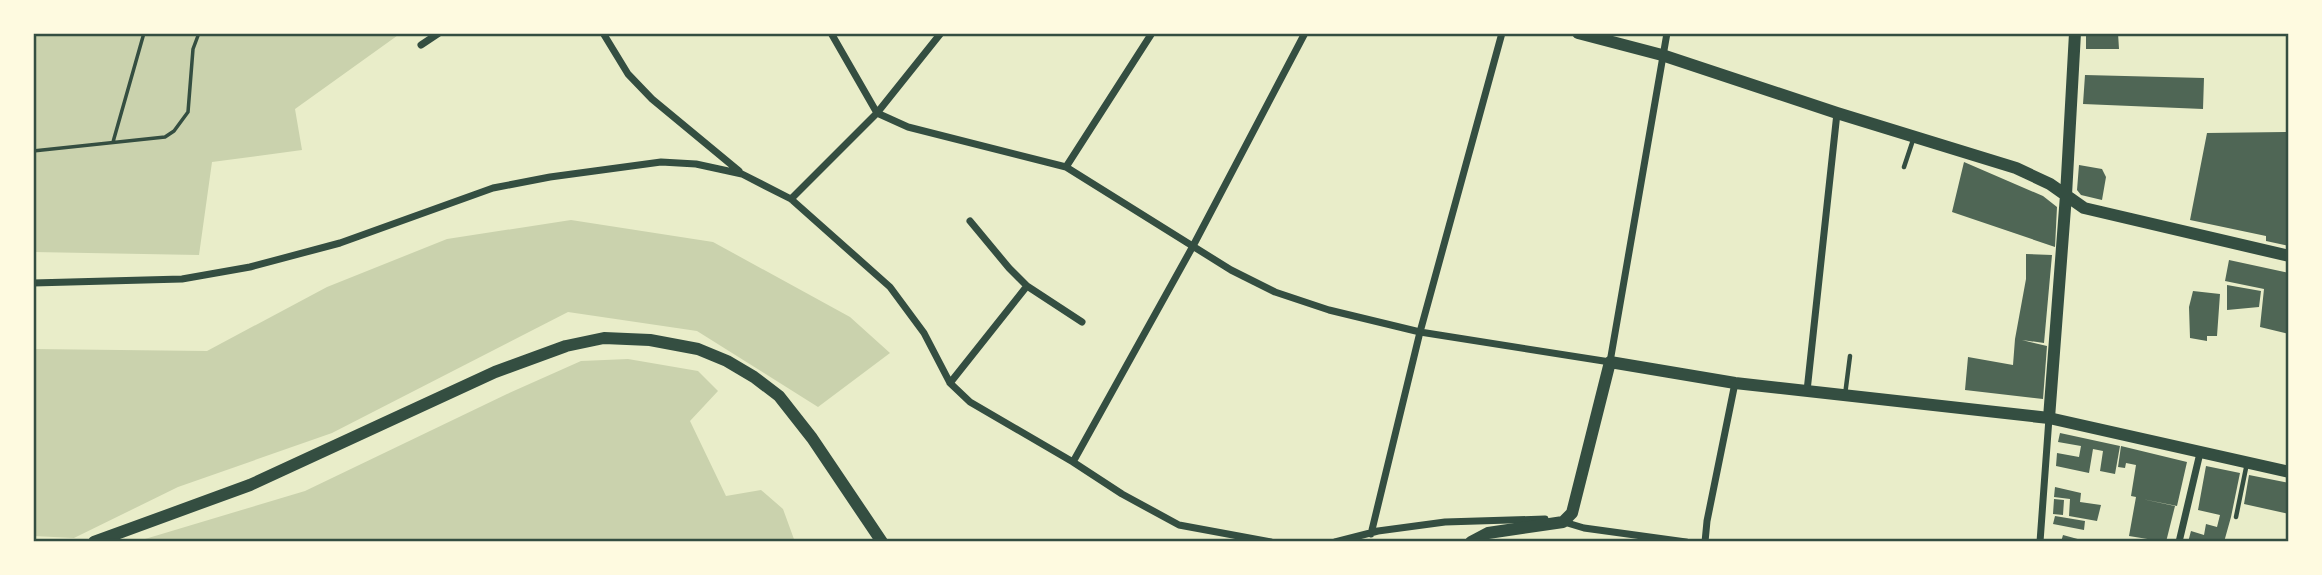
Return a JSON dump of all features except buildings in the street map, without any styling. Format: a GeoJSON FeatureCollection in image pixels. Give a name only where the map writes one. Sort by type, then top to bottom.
{"type":"FeatureCollection","features":[{"type":"Feature","properties":{"kind":"main road"},"geometry":{"type":"LineString","coordinates":[[1578,33],[1662,55],[2016,168],[2036,176],[2084,208],[2289,256]]}},
{"type":"Feature","properties":{"kind":"main road"},"geometry":{"type":"LineString","coordinates":[[2049,418],[2075,33]]}},
{"type":"Feature","properties":{"kind":"main road"},"geometry":{"type":"LineString","coordinates":[[94,542],[250,485],[495,372],[566,346],[604,338],[650,340],[698,349],[754,377],[779,396],[881,542]]}},
{"type":"Feature","properties":{"kind":"main road"},"geometry":{"type":"LineString","coordinates":[[1471,542],[1488,533],[1563,522],[1572,513],[1611,362],[1735,383],[2049,418],[2289,472]]}},
{"type":"Feature","properties":{"kind":"street"},"geometry":{"type":"LineString","coordinates":[[421,45],[439,33]]}},
{"type":"Feature","properties":{"kind":"street"},"geometry":{"type":"LineString","coordinates":[[603,33],[628,74],[652,99],[742,174],[791,199],[890,286],[924,333],[950,383],[970,402],[1122,494],[1179,525],[1271,542]]}},
{"type":"Feature","properties":{"kind":"street"},"geometry":{"type":"LineString","coordinates":[[831,33],[877,113],[908,127],[1066,167],[1231,270],[1275,292],[1329,310],[1420,332],[1611,362],[1667,33]]}},
{"type":"Feature","properties":{"kind":"street"},"geometry":{"type":"LineString","coordinates":[[791,199],[877,113],[941,33]]}},
{"type":"Feature","properties":{"kind":"street"},"geometry":{"type":"LineString","coordinates":[[1066,167],[1152,33]]}},
{"type":"Feature","properties":{"kind":"street"},"geometry":{"type":"LineString","coordinates":[[1073,462],[1193,246],[1305,33]]}},
{"type":"Feature","properties":{"kind":"street"},"geometry":{"type":"LineString","coordinates":[[1371,534],[1420,332],[1502,33]]}},
{"type":"Feature","properties":{"kind":"street"},"geometry":{"type":"LineString","coordinates":[[1807,391],[1837,113]]}},
{"type":"Feature","properties":{"kind":"street"},"geometry":{"type":"LineString","coordinates":[[33,283],[182,279],[250,267],[340,243],[493,188],[550,177],[661,162],[696,164],[742,174]]}},
{"type":"Feature","properties":{"kind":"street"},"geometry":{"type":"LineString","coordinates":[[970,221],[1027,286],[1082,322]]}},
{"type":"Feature","properties":{"kind":"street"},"geometry":{"type":"LineString","coordinates":[[950,383],[1027,286]]}},
{"type":"Feature","properties":{"kind":"street"},"geometry":{"type":"LineString","coordinates":[[1704,542],[1735,383]]}},
{"type":"Feature","properties":{"kind":"street"},"geometry":{"type":"LineString","coordinates":[[2040,542],[2049,418]]}},
{"type":"Feature","properties":{"kind":"street"},"geometry":{"type":"LineString","coordinates":[[2179,542],[2200,453]]}},
{"type":"Feature","properties":{"kind":"street"},"geometry":{"type":"LineString","coordinates":[[1335,542],[1378,531],[1446,522],[1553,519],[1584,528],[1686,542]]}},
{"type":"Feature","properties":{"kind":"lane"},"geometry":{"type":"LineString","coordinates":[[1904,167],[1914,136]]}},
{"type":"Feature","properties":{"kind":"lane"},"geometry":{"type":"LineString","coordinates":[[1845,396],[1850,356]]}},
{"type":"Feature","properties":{"kind":"lane"},"geometry":{"type":"LineString","coordinates":[[2236,517],[2247,463]]}},
{"type":"Feature","properties":{"kind":"path"},"geometry":{"type":"LineString","coordinates":[[113,143],[144,33]]}},
{"type":"Feature","properties":{"kind":"path"},"geometry":{"type":"LineString","coordinates":[[33,151],[165,137],[174,131],[188,112],[193,49],[199,33]]}},
{"type":"Feature","properties":{"kind":"green space"},"geometry":{"type":"Polygon","coordinates":[[[33,33],[401,33],[295,109],[302,150],[212,162],[199,255],[33,252],[33,33]]]}},
{"type":"Feature","properties":{"kind":"green space"},"geometry":{"type":"Polygon","coordinates":[[[571,220],[713,242],[850,317],[890,353],[818,407],[697,331],[568,312],[332,433],[178,487],[74,538],[33,536],[33,349],[207,351],[327,287],[447,239],[571,220]]]}},
{"type":"Feature","properties":{"kind":"green space"},"geometry":{"type":"Polygon","coordinates":[[[628,359],[698,371],[718,391],[690,421],[726,496],[761,490],[783,509],[795,542],[135,542],[305,491],[581,361],[628,359]]]}}]}
